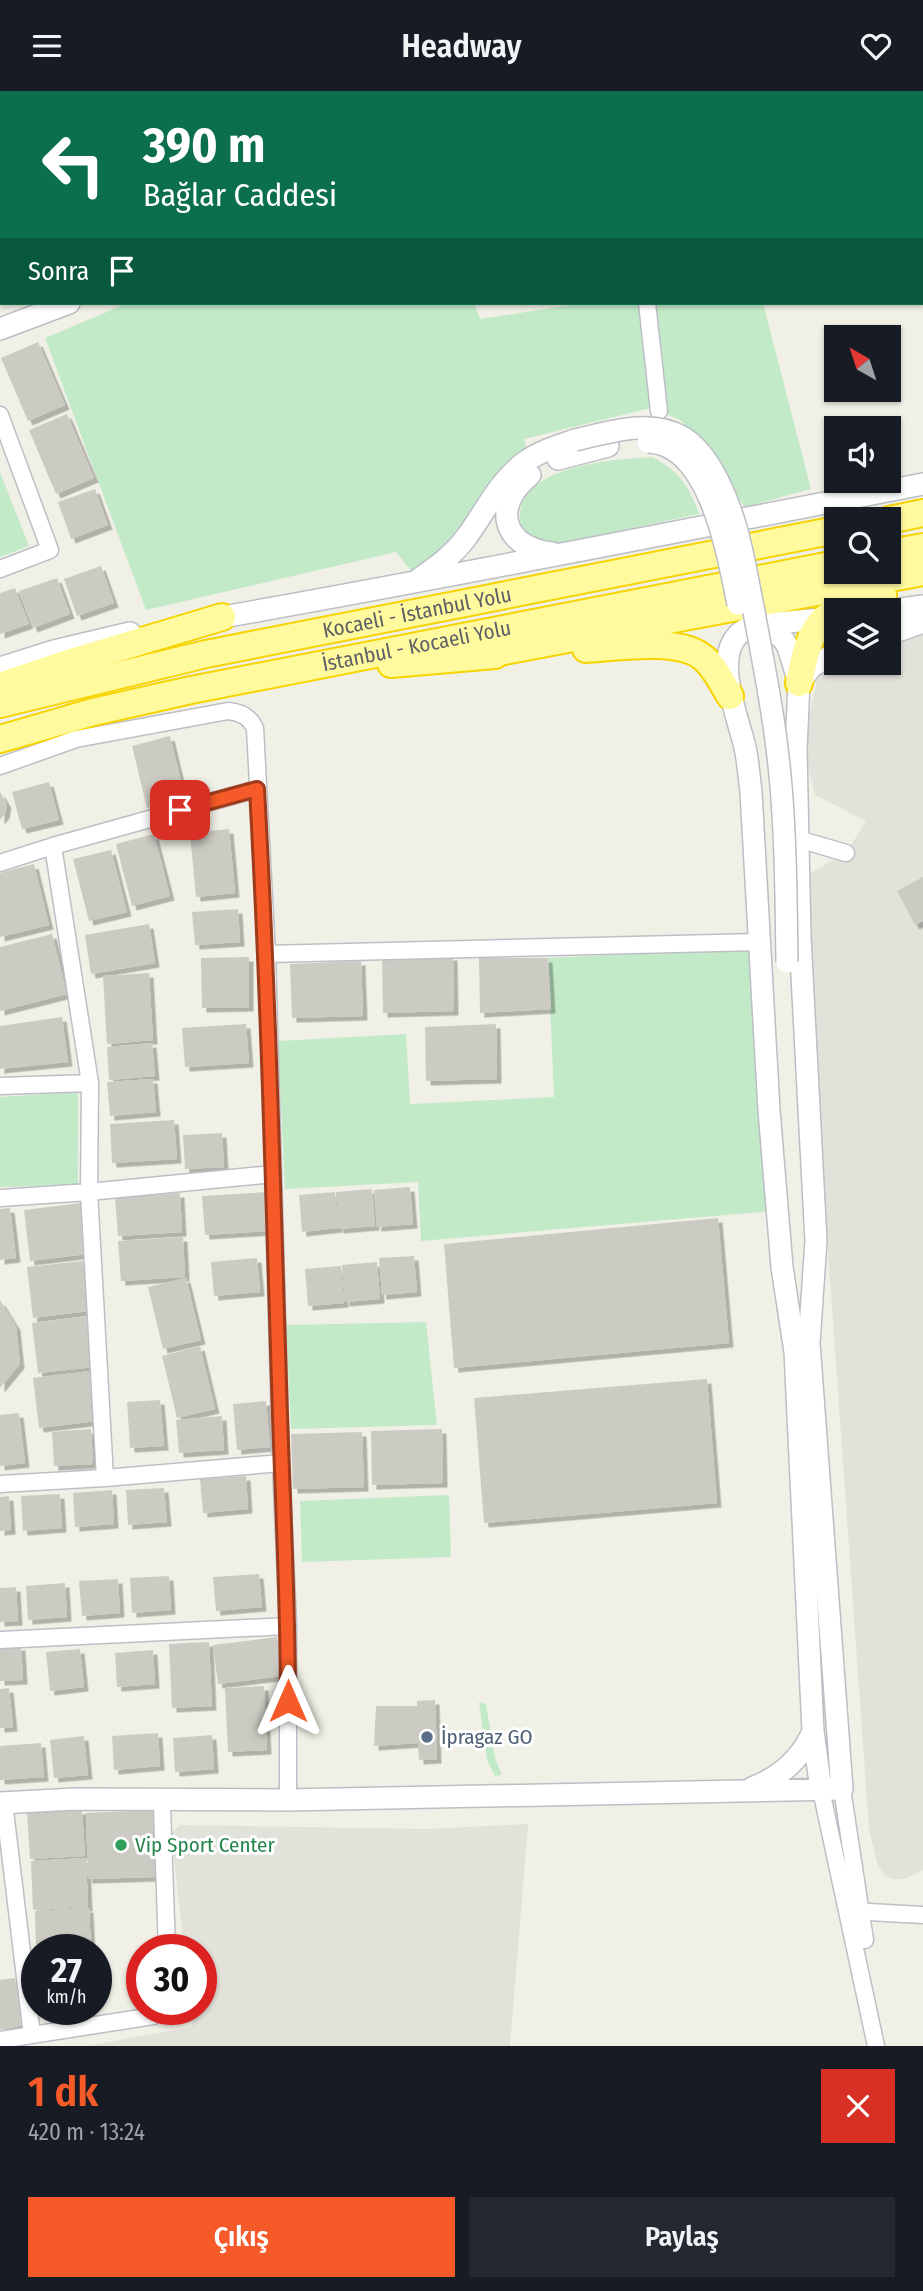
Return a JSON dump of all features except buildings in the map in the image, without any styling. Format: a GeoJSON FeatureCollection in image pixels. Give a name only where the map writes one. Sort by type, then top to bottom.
{"type":"FeatureCollection","features":[{"type":"Feature","properties":{"kind":"highway"},"geometry":{"type":"LineString","coordinates":[[901,518],[923,513]]}},
{"type":"Feature","properties":{"kind":"highway","name":"Kocaeli - İstanbul Yolu"},"geometry":{"type":"LineString","coordinates":[[0,704],[206,654],[824,532]]}},
{"type":"Feature","properties":{"kind":"highway"},"geometry":{"type":"LineString","coordinates":[[901,551],[923,547]]}},
{"type":"Feature","properties":{"kind":"highway","name":"İstanbul - Kocaeli Yolu"},"geometry":{"type":"LineString","coordinates":[[0,739],[93,712],[317,664],[824,566]]}},
{"type":"Feature","properties":{"kind":"highway"},"geometry":{"type":"LineString","coordinates":[[478,656],[923,572]]}},
{"type":"Feature","properties":{"kind":"highway"},"geometry":{"type":"LineString","coordinates":[[872,598],[923,585]]}},
{"type":"Feature","properties":{"kind":"highway"},"geometry":{"type":"LineString","coordinates":[[0,686],[222,617]]}},
{"type":"Feature","properties":{"kind":"highway"},"geometry":{"type":"LineString","coordinates":[[799,683],[806,648],[813,632],[824,623]]}},
{"type":"Feature","properties":{"kind":"highway"},"geometry":{"type":"LineString","coordinates":[[317,664],[413,663],[602,648],[683,648],[699,654],[707,661],[730,696]]}},
{"type":"Feature","properties":{"kind":"main road"},"geometry":{"type":"LineString","coordinates":[[0,329],[64,305]]}},
{"type":"Feature","properties":{"kind":"main road"},"geometry":{"type":"LineString","coordinates":[[412,584],[453,553],[509,476],[544,451],[575,440],[642,427],[674,433],[696,448],[730,508],[745,567],[772,711],[780,776],[785,859],[780,963]]}},
{"type":"Feature","properties":{"kind":"main road"},"geometry":{"type":"LineString","coordinates":[[558,554],[539,551],[517,539],[506,523],[507,502],[516,488],[541,467],[560,458],[635,441],[655,442],[670,447],[694,468],[712,504],[735,587],[757,711],[768,800],[832,1790]]}},
{"type":"Feature","properties":{"kind":"main road"},"geometry":{"type":"LineString","coordinates":[[0,668],[92,641],[412,584],[923,484]]}},
{"type":"Feature","properties":{"kind":"main road"},"geometry":{"type":"LineString","coordinates":[[901,609],[923,606]]}},
{"type":"Feature","properties":{"kind":"main road"},"geometry":{"type":"LineString","coordinates":[[802,1348],[781,1254],[769,1110],[751,792],[745,747],[730,696],[728,661],[737,636],[758,626],[824,619]]}},
{"type":"Feature","properties":{"kind":"main road"},"geometry":{"type":"LineString","coordinates":[[901,630],[923,622]]}},
{"type":"Feature","properties":{"kind":"main road"},"geometry":{"type":"LineString","coordinates":[[758,626],[788,647],[799,683],[796,749],[800,937],[816,1241],[802,1348],[813,1731],[832,1790]]}},
{"type":"Feature","properties":{"kind":"main road"},"geometry":{"type":"LineString","coordinates":[[799,683],[812,666],[824,660]]}},
{"type":"Feature","properties":{"kind":"main road"},"geometry":{"type":"LineString","coordinates":[[743,1791],[771,1780],[791,1765],[806,1748],[813,1731]]}},
{"type":"Feature","properties":{"kind":"main road"},"geometry":{"type":"LineString","coordinates":[[2,1803],[75,1799],[288,1800],[832,1790]]}},
{"type":"Feature","properties":{"kind":"street"},"geometry":{"type":"LineString","coordinates":[[647,305],[659,411]]}},
{"type":"Feature","properties":{"kind":"street"},"geometry":{"type":"LineString","coordinates":[[0,415],[50,550],[0,569]]}},
{"type":"Feature","properties":{"kind":"street"},"geometry":{"type":"LineString","coordinates":[[0,766],[76,740],[228,711],[238,712],[251,720],[256,728],[267,954],[288,1626],[288,1800]]}},
{"type":"Feature","properties":{"kind":"street"},"geometry":{"type":"LineString","coordinates":[[0,863],[257,789]]}},
{"type":"Feature","properties":{"kind":"street"},"geometry":{"type":"LineString","coordinates":[[798,839],[846,853]]}},
{"type":"Feature","properties":{"kind":"street"},"geometry":{"type":"LineString","coordinates":[[53,846],[90,1083],[89,1192],[105,1478]]}},
{"type":"Feature","properties":{"kind":"street"},"geometry":{"type":"LineString","coordinates":[[267,954],[759,942]]}},
{"type":"Feature","properties":{"kind":"street"},"geometry":{"type":"LineString","coordinates":[[0,1086],[90,1083]]}},
{"type":"Feature","properties":{"kind":"street"},"geometry":{"type":"LineString","coordinates":[[0,1198],[273,1174]]}},
{"type":"Feature","properties":{"kind":"street"},"geometry":{"type":"LineString","coordinates":[[0,1484],[281,1463]]}},
{"type":"Feature","properties":{"kind":"street"},"geometry":{"type":"LineString","coordinates":[[0,1640],[288,1626]]}},
{"type":"Feature","properties":{"kind":"street"},"geometry":{"type":"LineString","coordinates":[[832,1790],[878,2046]]}},
{"type":"Feature","properties":{"kind":"street"},"geometry":{"type":"LineString","coordinates":[[166,1799],[162,1807],[166,1934]]}},
{"type":"Feature","properties":{"kind":"street"},"geometry":{"type":"LineString","coordinates":[[2,1803],[32,2035]]}},
{"type":"Feature","properties":{"kind":"street"},"geometry":{"type":"LineString","coordinates":[[855,1912],[923,1915]]}},
{"type":"Feature","properties":{"kind":"street"},"geometry":{"type":"LineString","coordinates":[[0,2040],[126,2020]]}},
{"type":"Feature","properties":{"kind":"shaded area"},"geometry":{"type":"Polygon","coordinates":[[[923,634],[923,1870],[905,1879],[894,1879],[885,1876],[878,1866],[869,1829],[817,1096],[809,874],[846,853],[866,821],[815,795],[803,747],[820,665],[824,665],[824,675],[901,675],[901,640],[923,634]]]}},
{"type":"Feature","properties":{"kind":"shaded area"},"geometry":{"type":"Polygon","coordinates":[[[528,1824],[510,2046],[86,2046],[192,2025],[217,2025],[217,1934],[182,1934],[172,1833],[180,1825],[426,1829],[528,1824]]]}},
{"type":"Feature","properties":{"kind":"green space"},"geometry":{"type":"Polygon","coordinates":[[[123,305],[475,305],[480,319],[572,305],[764,305],[811,489],[744,507],[712,455],[680,420],[651,408],[524,439],[527,451],[505,468],[433,561],[413,573],[396,552],[146,610],[45,338],[123,305]]]}},
{"type":"Feature","properties":{"kind":"green space"},"geometry":{"type":"Polygon","coordinates":[[[652,457],[670,468],[682,480],[699,514],[543,547],[523,529],[520,513],[526,497],[538,484],[554,475],[596,463],[652,457]]]}},
{"type":"Feature","properties":{"kind":"green space"},"geometry":{"type":"Polygon","coordinates":[[[0,472],[29,546],[0,557],[0,472]]]}},
{"type":"Feature","properties":{"kind":"green space"},"geometry":{"type":"Polygon","coordinates":[[[761,948],[774,1211],[421,1241],[418,1182],[285,1189],[278,1041],[406,1034],[410,1104],[554,1097],[548,958],[761,948]]]}},
{"type":"Feature","properties":{"kind":"green space"},"geometry":{"type":"Polygon","coordinates":[[[78,1092],[78,1185],[0,1187],[0,1097],[78,1092]]]}},
{"type":"Feature","properties":{"kind":"green space"},"geometry":{"type":"Polygon","coordinates":[[[426,1322],[437,1425],[291,1429],[286,1325],[426,1322]]]}},
{"type":"Feature","properties":{"kind":"green space"},"geometry":{"type":"Polygon","coordinates":[[[449,1495],[451,1557],[302,1562],[300,1501],[449,1495]]]}},
{"type":"Feature","properties":{"kind":"green space"},"geometry":{"type":"Polygon","coordinates":[[[479,1702],[486,1704],[495,1758],[502,1775],[495,1776],[487,1760],[479,1702]]]}},
{"type":"Feature","properties":{"kind":"place","name":"İpragaz GO"},"geometry":{"type":"Point","coordinates":[427,1737]}},
{"type":"Feature","properties":{"kind":"place","name":"Vip Sport Center"},"geometry":{"type":"Point","coordinates":[121,1845]}},
{"type":"Feature","properties":{"kind":"route"},"geometry":{"type":"LineString","coordinates":[[180,810],[257,789],[267,954],[288,1626],[288,1701]]}}]}
